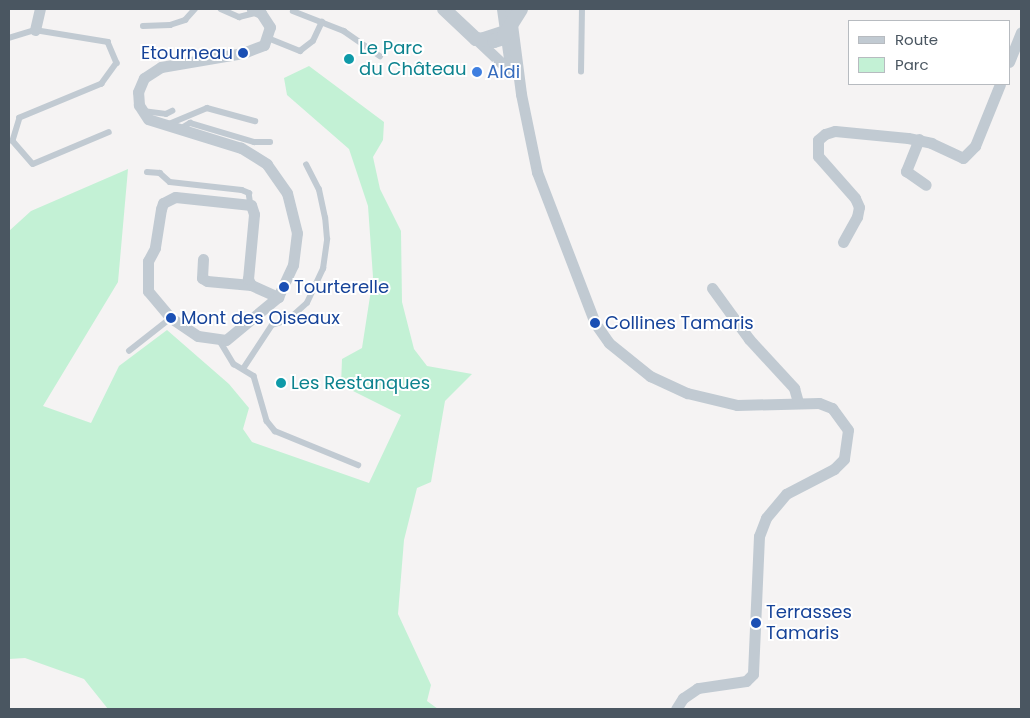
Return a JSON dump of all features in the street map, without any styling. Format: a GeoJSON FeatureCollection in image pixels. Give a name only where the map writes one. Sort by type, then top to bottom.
{"type":"FeatureCollection","features":[{"type":"Feature","properties":{"kind":"street"},"geometry":{"type":"LineString","coordinates":[[35,30],[40,9]]}},
{"type":"Feature","properties":{"kind":"street"},"geometry":{"type":"LineString","coordinates":[[444,9],[511,72]]}},
{"type":"Feature","properties":{"kind":"street"},"geometry":{"type":"LineString","coordinates":[[502,9],[544,196],[595,323],[609,343],[650,376],[687,393],[737,405],[798,402],[832,408],[843,419],[848,443],[844,459],[834,469],[786,494],[766,518],[759,536],[755,666],[750,678],[698,688],[682,698],[676,709]]}},
{"type":"Feature","properties":{"kind":"street"},"geometry":{"type":"LineString","coordinates":[[510,9],[507,29],[511,72],[521,94]]}},
{"type":"Feature","properties":{"kind":"street"},"geometry":{"type":"LineString","coordinates":[[471,35],[494,41],[507,29],[521,9]]}},
{"type":"Feature","properties":{"kind":"street"},"geometry":{"type":"LineString","coordinates":[[251,285],[248,279],[254,214],[251,205],[185,197],[163,203],[146,281],[153,298],[171,318],[198,336],[220,341],[232,337],[278,297],[293,266],[296,233],[294,212],[282,182],[255,155],[148,119],[141,111],[140,84],[151,72],[161,67],[251,52],[264,45],[268,38],[267,20],[254,10]]}},
{"type":"Feature","properties":{"kind":"street"},"geometry":{"type":"LineString","coordinates":[[1010,60],[1021,32]]}},
{"type":"Feature","properties":{"kind":"street"},"geometry":{"type":"LineString","coordinates":[[843,242],[857,217],[859,207],[856,198],[818,156],[818,140],[825,134],[836,131],[919,139],[963,158],[970,154],[1000,85]]}},
{"type":"Feature","properties":{"kind":"street"},"geometry":{"type":"LineString","coordinates":[[919,139],[906,171],[926,185]]}},
{"type":"Feature","properties":{"kind":"street"},"geometry":{"type":"LineString","coordinates":[[203,259],[202,278],[207,281],[251,285],[278,297]]}},
{"type":"Feature","properties":{"kind":"street"},"geometry":{"type":"LineString","coordinates":[[712,288],[749,339],[794,388],[798,402]]}},
{"type":"Feature","properties":{"kind":"lane"},"geometry":{"type":"LineString","coordinates":[[143,26],[170,25],[185,20],[195,9]]}},
{"type":"Feature","properties":{"kind":"lane"},"geometry":{"type":"LineString","coordinates":[[221,9],[239,17],[254,10]]}},
{"type":"Feature","properties":{"kind":"lane"},"geometry":{"type":"LineString","coordinates":[[581,72],[582,9]]}},
{"type":"Feature","properties":{"kind":"lane"},"geometry":{"type":"LineString","coordinates":[[293,11],[357,38],[380,56]]}},
{"type":"Feature","properties":{"kind":"lane"},"geometry":{"type":"LineString","coordinates":[[268,38],[300,51],[313,42],[322,22]]}},
{"type":"Feature","properties":{"kind":"lane"},"geometry":{"type":"LineString","coordinates":[[9,38],[35,30],[108,42],[118,63],[102,84],[20,118],[13,141],[33,164],[108,132]]}},
{"type":"Feature","properties":{"kind":"lane"},"geometry":{"type":"LineString","coordinates":[[168,125],[207,108],[255,121]]}},
{"type":"Feature","properties":{"kind":"lane"},"geometry":{"type":"LineString","coordinates":[[141,111],[166,114],[172,111]]}},
{"type":"Feature","properties":{"kind":"lane"},"geometry":{"type":"LineString","coordinates":[[180,129],[190,123],[254,142],[270,142]]}},
{"type":"Feature","properties":{"kind":"lane"},"geometry":{"type":"LineString","coordinates":[[243,370],[272,325],[288,320],[307,303],[323,269],[327,239],[325,218],[319,190],[306,165]]}},
{"type":"Feature","properties":{"kind":"lane"},"geometry":{"type":"LineString","coordinates":[[147,172],[160,173],[170,182],[242,190],[249,193],[251,205]]}},
{"type":"Feature","properties":{"kind":"lane"},"geometry":{"type":"LineString","coordinates":[[128,351],[171,318]]}},
{"type":"Feature","properties":{"kind":"lane"},"geometry":{"type":"LineString","coordinates":[[220,341],[234,364],[254,376],[266,421],[275,431],[358,465]]}},
{"type":"Feature","properties":{"kind":"green space"},"geometry":{"type":"Polygon","coordinates":[[[309,66],[384,122],[383,140],[373,157],[380,189],[401,231],[402,302],[414,349],[427,366],[472,374],[445,401],[431,482],[417,488],[404,540],[398,614],[431,685],[427,701],[438,709],[108,709],[84,679],[25,658],[9,659],[9,231],[31,211],[128,169],[118,282],[43,406],[91,423],[119,366],[167,330],[229,384],[249,408],[243,429],[252,442],[369,483],[401,415],[341,385],[342,359],[362,348],[373,277],[368,206],[349,149],[287,95],[284,78],[309,66]]]}},
{"type":"Feature","properties":{"kind":"place","name":"Etourneau"},"geometry":{"type":"Point","coordinates":[243,53]}},
{"type":"Feature","properties":{"kind":"place","name":"Le Parc du Château"},"geometry":{"type":"Point","coordinates":[349,59]}},
{"type":"Feature","properties":{"kind":"place","name":"Aldi"},"geometry":{"type":"Point","coordinates":[477,72]}},
{"type":"Feature","properties":{"kind":"place","name":"Tourterelle"},"geometry":{"type":"Point","coordinates":[284,287]}},
{"type":"Feature","properties":{"kind":"place","name":"Mont des Oiseaux"},"geometry":{"type":"Point","coordinates":[171,318]}},
{"type":"Feature","properties":{"kind":"place","name":"Collines Tamaris"},"geometry":{"type":"Point","coordinates":[595,323]}},
{"type":"Feature","properties":{"kind":"place","name":"Les Restanques"},"geometry":{"type":"Point","coordinates":[281,383]}},
{"type":"Feature","properties":{"kind":"place","name":"Terrasses Tamaris"},"geometry":{"type":"Point","coordinates":[756,623]}}]}
